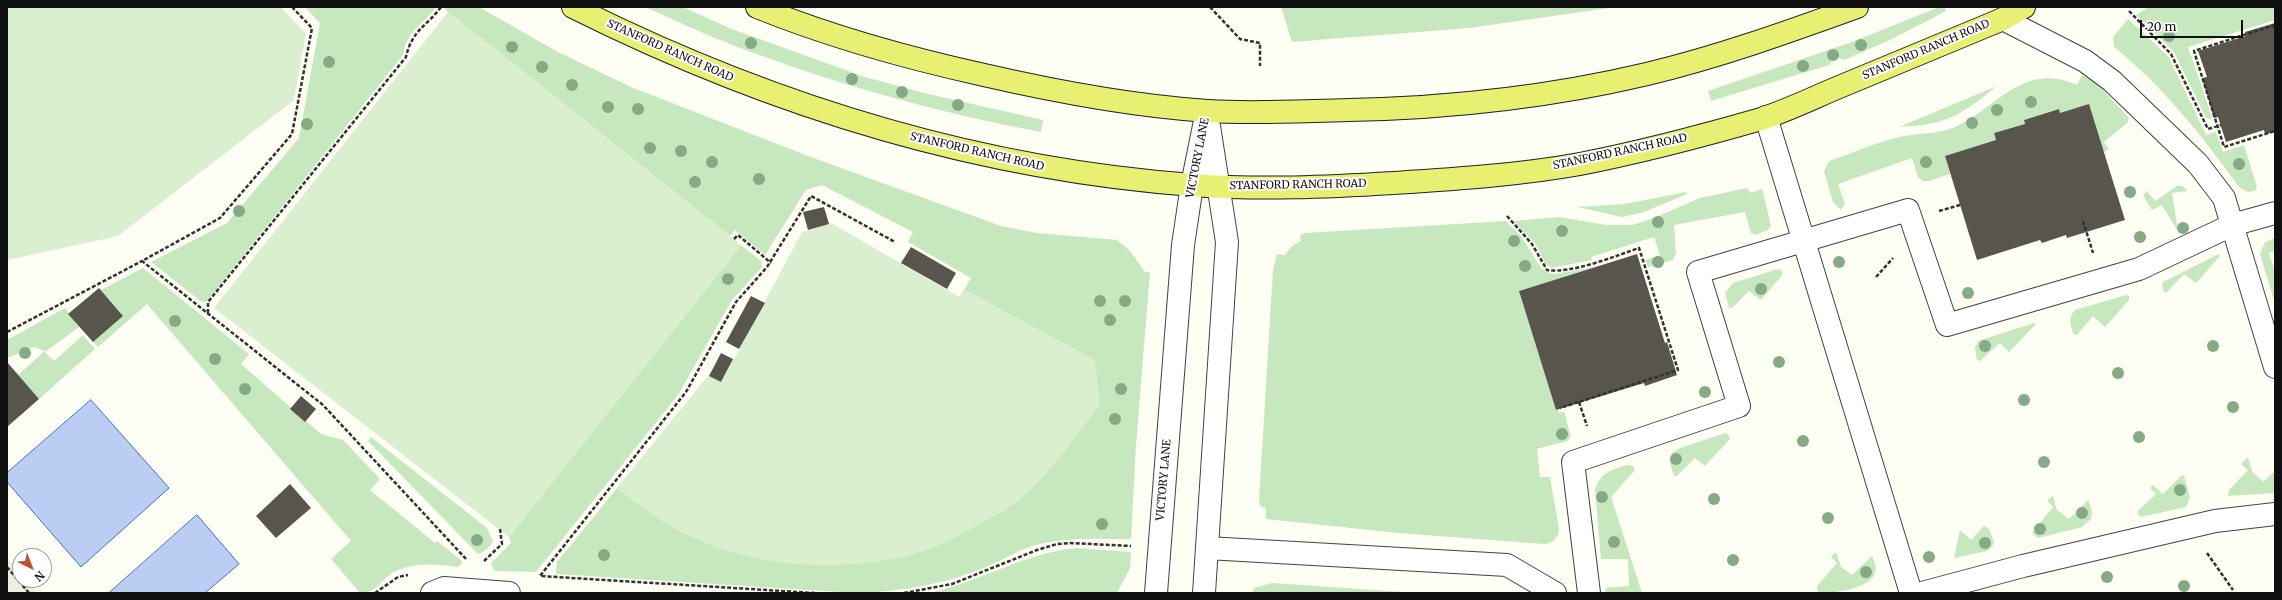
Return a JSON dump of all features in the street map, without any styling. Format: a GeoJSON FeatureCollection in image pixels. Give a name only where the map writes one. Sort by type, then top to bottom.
{"type":"FeatureCollection","features":[{"type":"Feature","properties":{"kind":"main road","name":"STANFORD RANCH ROAD"},"geometry":{"type":"LineString","coordinates":[[573,7],[635,38],[707,69],[782,98],[857,122],[941,146],[1020,163],[1095,175],[1192,185],[1218,186],[1341,186],[1501,175],[1581,163],[1766,117],[2003,18],[2024,7]]}},
{"type":"Feature","properties":{"kind":"main road"},"geometry":{"type":"LineString","coordinates":[[757,7],[806,27],[879,50],[1029,86],[1105,99],[1207,111],[1262,113],[1416,108],[1492,101],[1569,89],[1645,74],[1720,54],[1857,7]]}},
{"type":"Feature","properties":{"kind":"street"},"geometry":{"type":"LineString","coordinates":[[2003,18],[2085,61],[2112,81],[2198,164],[2224,198],[2275,367]]}},
{"type":"Feature","properties":{"kind":"street","name":"VICTORY LANE"},"geometry":{"type":"LineString","coordinates":[[1155,592],[1183,245],[1192,185],[1207,111]]}},
{"type":"Feature","properties":{"kind":"street","name":"VICTORY LANE"},"geometry":{"type":"LineString","coordinates":[[1204,593],[1227,242],[1207,111]]}},
{"type":"Feature","properties":{"kind":"street"},"geometry":{"type":"LineString","coordinates":[[1766,117],[1911,593]]}},
{"type":"Feature","properties":{"kind":"street"},"geometry":{"type":"LineString","coordinates":[[1589,593],[1573,462],[1739,406],[1698,272],[1908,210],[1947,325],[2139,269],[2232,226],[2275,213]]}},
{"type":"Feature","properties":{"kind":"street"},"geometry":{"type":"LineString","coordinates":[[1922,593],[2023,566],[2188,527],[2215,521],[2275,514]]}},
{"type":"Feature","properties":{"kind":"street"},"geometry":{"type":"LineString","coordinates":[[1207,548],[1507,564],[1555,593]]}},
{"type":"Feature","properties":{"kind":"street"},"geometry":{"type":"LineString","coordinates":[[432,593],[444,588],[509,593]]}},
{"type":"Feature","properties":{"kind":"path"},"geometry":{"type":"LineString","coordinates":[[7,332],[220,218],[292,134],[312,28],[292,7]]}},
{"type":"Feature","properties":{"kind":"path"},"geometry":{"type":"LineString","coordinates":[[208,313],[208,302],[406,57],[413,36],[430,22],[441,7]]}},
{"type":"Feature","properties":{"kind":"path"},"geometry":{"type":"LineString","coordinates":[[1210,7],[1240,40],[1260,43],[1260,66]]}},
{"type":"Feature","properties":{"kind":"path"},"geometry":{"type":"LineString","coordinates":[[2129,11],[2171,54],[2208,129],[2219,125]]}},
{"type":"Feature","properties":{"kind":"path"},"geometry":{"type":"LineString","coordinates":[[2275,25],[2194,51],[2219,125],[2224,147],[2275,131]]}},
{"type":"Feature","properties":{"kind":"path"},"geometry":{"type":"LineString","coordinates":[[816,593],[540,576],[686,392],[736,302],[770,263],[811,196],[895,242]]}},
{"type":"Feature","properties":{"kind":"path"},"geometry":{"type":"LineString","coordinates":[[1507,216],[1532,244],[1547,270],[1554,271],[1593,263],[1639,248],[1678,370],[1560,408]]}},
{"type":"Feature","properties":{"kind":"path"},"geometry":{"type":"LineString","coordinates":[[734,240],[738,235],[770,263]]}},
{"type":"Feature","properties":{"kind":"path"},"geometry":{"type":"LineString","coordinates":[[142,261],[323,405],[470,564]]}},
{"type":"Feature","properties":{"kind":"path"},"geometry":{"type":"LineString","coordinates":[[2188,527],[2233,590]]}},
{"type":"Feature","properties":{"kind":"path"},"geometry":{"type":"LineString","coordinates":[[481,565],[502,544],[500,529]]}},
{"type":"Feature","properties":{"kind":"path"},"geometry":{"type":"LineString","coordinates":[[904,593],[952,584],[1037,550],[1056,544],[1084,543],[1158,548]]}},
{"type":"Feature","properties":{"kind":"path"},"geometry":{"type":"LineString","coordinates":[[7,567],[29,593]]}},
{"type":"Feature","properties":{"kind":"green space"},"geometry":{"type":"Polygon","coordinates":[[[7,7],[281,7],[306,34],[294,100],[118,236],[7,260],[7,7]]]}},
{"type":"Feature","properties":{"kind":"green space"},"geometry":{"type":"Polygon","coordinates":[[[305,7],[436,7],[412,34],[405,47],[403,55],[207,301],[203,303],[151,262],[227,223],[299,138],[320,23],[305,7]]]}},
{"type":"Feature","properties":{"kind":"green space"},"geometry":{"type":"Polygon","coordinates":[[[446,7],[479,7],[558,52],[631,87],[808,156],[1001,226],[1037,233],[1117,240],[1130,251],[1145,272],[1150,272],[1136,445],[1131,539],[1074,539],[1040,544],[1019,551],[984,568],[953,579],[906,589],[874,592],[857,593],[556,574],[557,562],[709,375],[722,382],[733,359],[960,297],[971,278],[908,242],[913,232],[822,185],[806,190],[765,255],[735,230],[730,236],[448,12],[445,9],[446,7]]]}},
{"type":"Feature","properties":{"kind":"green space"},"geometry":{"type":"Polygon","coordinates":[[[645,7],[683,7],[729,28],[865,77],[924,93],[1043,120],[1041,132],[932,108],[824,77],[726,43],[645,7]]]}},
{"type":"Feature","properties":{"kind":"green space"},"geometry":{"type":"Polygon","coordinates":[[[1281,7],[1616,7],[1469,28],[1292,42],[1281,7]]]}},
{"type":"Feature","properties":{"kind":"green space"},"geometry":{"type":"Polygon","coordinates":[[[1939,7],[1944,7],[1946,11],[1890,40],[1844,60],[1839,58],[1832,61],[1829,65],[1711,101],[1708,91],[1852,42],[1939,7]]]}},
{"type":"Feature","properties":{"kind":"green space"},"geometry":{"type":"Polygon","coordinates":[[[2149,7],[2275,7],[2275,20],[2188,47],[2212,117],[2210,119],[2206,118],[2174,52],[2136,15],[2149,7]]]}},
{"type":"Feature","properties":{"kind":"green space"},"geometry":{"type":"Polygon","coordinates":[[[448,12],[741,245],[509,537],[214,308],[448,12]]]}},
{"type":"Feature","properties":{"kind":"green space"},"geometry":{"type":"Polygon","coordinates":[[[2128,19],[2168,56],[2206,135],[2216,132],[2223,152],[2244,145],[2257,187],[2255,191],[2248,192],[2239,187],[2211,149],[2166,95],[2114,47],[2113,37],[2128,19]]]}},
{"type":"Feature","properties":{"kind":"green space"},"geometry":{"type":"Polygon","coordinates":[[[2082,75],[2097,83],[2128,117],[2128,122],[2104,142],[2109,149],[2104,152],[2060,113],[2058,109],[2024,120],[2025,124],[1994,133],[1996,140],[1945,156],[1950,174],[1929,181],[1923,181],[1918,177],[1912,158],[1838,184],[1845,204],[1841,210],[1833,202],[1824,171],[1829,161],[1894,138],[1936,132],[1955,127],[1970,119],[2012,90],[2026,83],[2041,79],[2058,79],[2077,85],[2082,75]]]}},
{"type":"Feature","properties":{"kind":"green space"},"geometry":{"type":"Polygon","coordinates":[[[1997,86],[1973,105],[1952,117],[1930,124],[1899,127],[1997,86]]]}},
{"type":"Feature","properties":{"kind":"green space"},"geometry":{"type":"Polygon","coordinates":[[[2177,186],[2183,186],[2187,191],[2172,193],[2177,225],[2189,224],[2183,231],[2176,228],[2162,205],[2152,210],[2143,195],[2147,191],[2155,201],[2177,186]]]}},
{"type":"Feature","properties":{"kind":"green space"},"geometry":{"type":"Polygon","coordinates":[[[1747,188],[1751,193],[1762,189],[1771,225],[1768,230],[1755,235],[1751,233],[1745,212],[1674,225],[1676,253],[1673,260],[1648,267],[1645,260],[1660,255],[1654,237],[1591,257],[1592,260],[1551,268],[1545,263],[1535,243],[1514,221],[1559,217],[1606,225],[1632,225],[1654,218],[1700,198],[1747,188]]]}},
{"type":"Feature","properties":{"kind":"green space"},"geometry":{"type":"Polygon","coordinates":[[[1686,192],[1687,194],[1644,212],[1622,217],[1577,207],[1625,204],[1686,192]]]}},
{"type":"Feature","properties":{"kind":"green space"},"geometry":{"type":"Polygon","coordinates":[[[1506,221],[1521,236],[1541,268],[1549,273],[1555,274],[1594,267],[1519,291],[1556,410],[1558,410],[1559,413],[1564,411],[1571,437],[1567,441],[1537,449],[1540,477],[1550,477],[1559,529],[1558,535],[1555,539],[1545,544],[1398,533],[1266,519],[1266,508],[1261,507],[1259,500],[1273,270],[1277,254],[1285,255],[1292,246],[1301,241],[1300,235],[1305,233],[1506,221]]]}},
{"type":"Feature","properties":{"kind":"green space"},"geometry":{"type":"Polygon","coordinates":[[[831,223],[959,297],[964,289],[1095,360],[1100,404],[1072,443],[1041,479],[1018,501],[1003,511],[940,545],[896,558],[864,563],[831,565],[797,564],[764,560],[732,552],[701,541],[672,527],[644,509],[617,488],[709,376],[722,382],[802,232],[831,223]]]}},
{"type":"Feature","properties":{"kind":"green space"},"geometry":{"type":"Polygon","coordinates":[[[2275,238],[2275,251],[2269,253],[2275,272],[2275,304],[2260,254],[2265,242],[2275,238]]]}},
{"type":"Feature","properties":{"kind":"green space"},"geometry":{"type":"Polygon","coordinates":[[[741,245],[761,261],[762,267],[732,300],[678,395],[536,572],[496,571],[493,569],[491,563],[511,543],[509,537],[741,245]]]}},
{"type":"Feature","properties":{"kind":"green space"},"geometry":{"type":"Polygon","coordinates":[[[2219,254],[2220,256],[2196,283],[2184,274],[2167,292],[2164,292],[2162,285],[2163,282],[2219,254]]]}},
{"type":"Feature","properties":{"kind":"green space"},"geometry":{"type":"Polygon","coordinates":[[[143,268],[249,354],[241,364],[321,434],[343,440],[380,479],[370,490],[435,543],[437,541],[462,561],[461,564],[458,567],[426,564],[403,568],[391,574],[371,591],[360,593],[331,559],[351,541],[147,304],[98,347],[93,342],[123,316],[101,290],[143,268]]]}},
{"type":"Feature","properties":{"kind":"green space"},"geometry":{"type":"Polygon","coordinates":[[[1778,269],[1782,271],[1783,274],[1761,300],[1749,291],[1732,308],[1729,308],[1725,293],[1733,283],[1778,269]]]}},
{"type":"Feature","properties":{"kind":"green space"},"geometry":{"type":"Polygon","coordinates":[[[2126,295],[2129,296],[2129,300],[2105,327],[2093,316],[2077,335],[2074,335],[2070,319],[2075,310],[2126,295]]]}},
{"type":"Feature","properties":{"kind":"green space"},"geometry":{"type":"Polygon","coordinates":[[[65,308],[79,327],[45,352],[54,361],[83,335],[95,349],[39,399],[18,375],[45,351],[34,347],[7,358],[7,340],[65,308]]]}},
{"type":"Feature","properties":{"kind":"green space"},"geometry":{"type":"Polygon","coordinates":[[[2034,323],[2036,324],[2009,352],[2000,343],[1980,361],[1977,360],[1975,348],[1978,341],[2034,323]]]}},
{"type":"Feature","properties":{"kind":"green space"},"geometry":{"type":"Polygon","coordinates":[[[1726,433],[1730,437],[1729,440],[1705,466],[1695,458],[1677,476],[1674,476],[1670,463],[1672,453],[1680,448],[1726,433]]]}},
{"type":"Feature","properties":{"kind":"green space"},"geometry":{"type":"Polygon","coordinates":[[[371,437],[487,528],[493,542],[488,548],[478,554],[368,441],[371,437]]]}},
{"type":"Feature","properties":{"kind":"green space"},"geometry":{"type":"Polygon","coordinates":[[[2248,457],[2252,471],[2263,482],[2275,471],[2275,493],[2228,496],[2229,490],[2248,470],[2241,464],[2248,457]]]}},
{"type":"Feature","properties":{"kind":"green space"},"geometry":{"type":"Polygon","coordinates":[[[1628,465],[1633,466],[1635,470],[1611,497],[1642,593],[1604,593],[1606,588],[1629,586],[1628,559],[1601,559],[1595,490],[1597,484],[1603,476],[1612,470],[1628,465]]]}},
{"type":"Feature","properties":{"kind":"green space"},"geometry":{"type":"Polygon","coordinates":[[[2182,475],[2184,476],[2190,497],[2186,507],[2141,517],[2138,514],[2138,511],[2156,494],[2150,488],[2153,485],[2163,494],[2182,475]]]}},
{"type":"Feature","properties":{"kind":"green space"},"geometry":{"type":"Polygon","coordinates":[[[2053,496],[2057,510],[2069,519],[2088,500],[2092,511],[2091,519],[2082,527],[2038,538],[2032,533],[2053,507],[2047,500],[2053,496]]]}},
{"type":"Feature","properties":{"kind":"green space"},"geometry":{"type":"Polygon","coordinates":[[[1984,526],[1989,529],[1994,542],[1992,547],[1987,551],[1954,558],[1960,530],[1971,540],[1984,526]]]}},
{"type":"Feature","properties":{"kind":"green space"},"geometry":{"type":"Polygon","coordinates":[[[1077,548],[1131,552],[1130,568],[1117,593],[929,593],[966,582],[1040,555],[1077,548]]]}},
{"type":"Feature","properties":{"kind":"green space"},"geometry":{"type":"Polygon","coordinates":[[[1836,552],[1841,567],[1852,575],[1872,556],[1876,567],[1874,576],[1863,585],[1856,588],[1818,593],[1817,586],[1837,563],[1831,557],[1836,552]]]}},
{"type":"Feature","properties":{"kind":"green space"},"geometry":{"type":"Polygon","coordinates":[[[1272,583],[1418,593],[1253,593],[1254,588],[1272,583]]]}},
{"type":"Feature","properties":{"kind":"shaded area"},"geometry":{"type":"Polygon","coordinates":[[[7,558],[12,563],[12,588],[34,588],[38,593],[7,593],[7,558]]]}},
{"type":"Feature","properties":{"kind":"water"},"geometry":{"type":"Polygon","coordinates":[[[91,400],[169,488],[81,567],[7,482],[7,473],[91,400]]]}},
{"type":"Feature","properties":{"kind":"water"},"geometry":{"type":"Polygon","coordinates":[[[197,515],[239,564],[205,593],[109,593],[197,515]]]}},
{"type":"Feature","properties":{"kind":"building"},"geometry":{"type":"Polygon","coordinates":[[[2275,23],[2275,132],[2265,134],[2264,130],[2226,142],[2218,117],[2214,118],[2202,78],[2207,77],[2198,51],[2246,36],[2245,32],[2275,23]]]}},
{"type":"Feature","properties":{"kind":"building"},"geometry":{"type":"Polygon","coordinates":[[[2089,104],[2125,220],[2067,238],[2066,235],[2042,243],[2040,240],[1977,260],[1945,156],[1996,140],[1994,133],[2025,124],[2024,120],[2059,109],[2060,113],[2089,104]]]}},
{"type":"Feature","properties":{"kind":"building"},"geometry":{"type":"Polygon","coordinates":[[[824,207],[829,224],[808,230],[803,212],[824,207]]]}},
{"type":"Feature","properties":{"kind":"building"},"geometry":{"type":"Polygon","coordinates":[[[911,247],[956,273],[947,289],[901,263],[911,247]]]}},
{"type":"Feature","properties":{"kind":"building"},"geometry":{"type":"Polygon","coordinates":[[[1637,254],[1665,343],[1667,342],[1677,375],[1645,386],[1644,383],[1556,410],[1519,291],[1637,254]]]}},
{"type":"Feature","properties":{"kind":"building"},"geometry":{"type":"Polygon","coordinates":[[[99,288],[123,316],[93,342],[68,314],[99,288]]]}},
{"type":"Feature","properties":{"kind":"building"},"geometry":{"type":"Polygon","coordinates":[[[751,296],[765,303],[739,349],[726,342],[751,296]]]}},
{"type":"Feature","properties":{"kind":"building"},"geometry":{"type":"Polygon","coordinates":[[[721,353],[733,359],[721,382],[709,376],[721,353]]]}},
{"type":"Feature","properties":{"kind":"building"},"geometry":{"type":"Polygon","coordinates":[[[7,362],[39,399],[7,427],[7,362]]]}},
{"type":"Feature","properties":{"kind":"building"},"geometry":{"type":"Polygon","coordinates":[[[301,396],[316,409],[305,422],[290,409],[301,396]]]}},
{"type":"Feature","properties":{"kind":"building"},"geometry":{"type":"Polygon","coordinates":[[[290,484],[311,508],[276,538],[256,516],[290,484]]]}}]}
